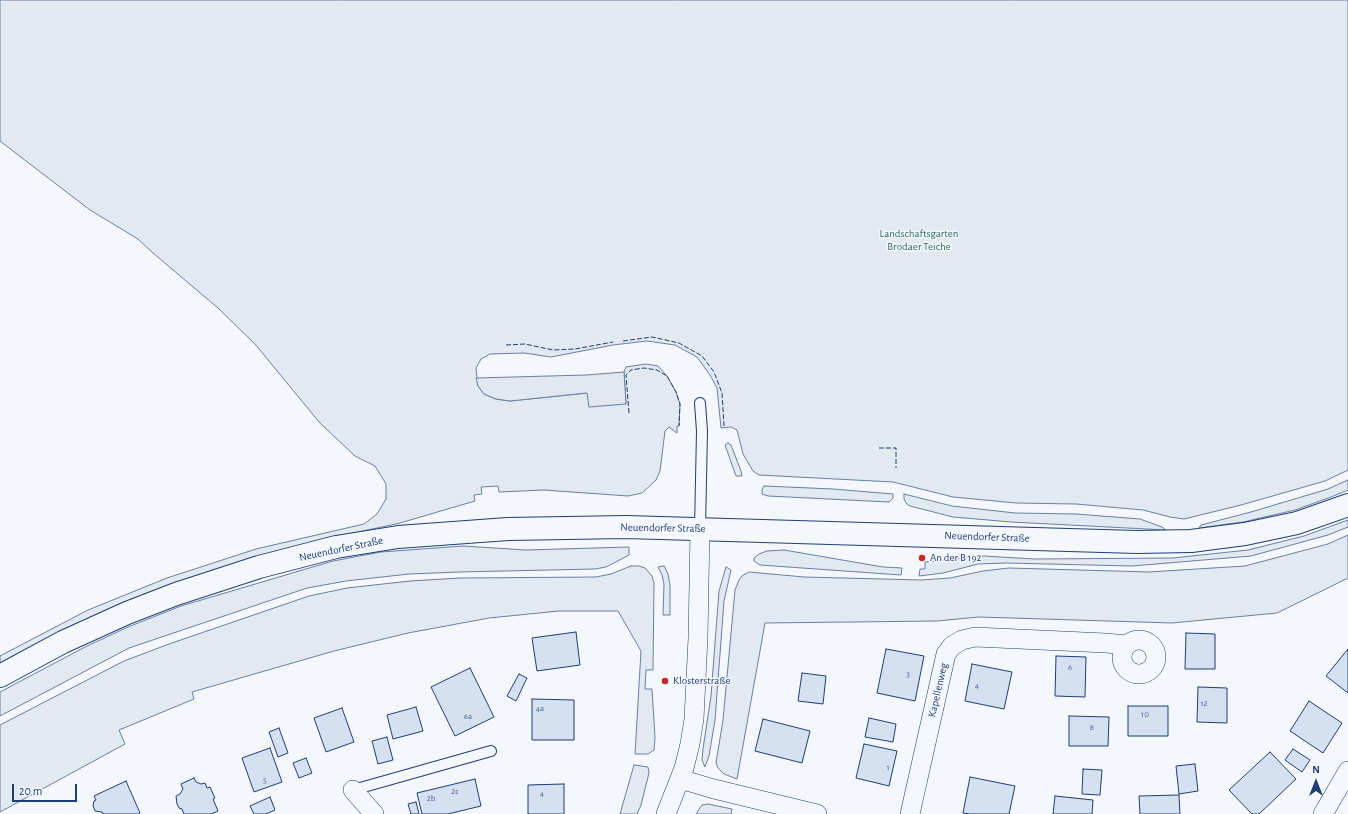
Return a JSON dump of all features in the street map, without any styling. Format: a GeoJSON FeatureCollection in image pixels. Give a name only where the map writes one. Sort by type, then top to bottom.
{"type":"FeatureCollection","features":[{"type":"Feature","properties":{"kind":"main road","name":"Neuendorfer Straße"},"geometry":{"type":"LineString","coordinates":[[0,676],[63,642],[127,613],[169,597],[259,567],[336,548],[405,536],[502,530],[626,527],[1137,542],[1191,541],[1245,534],[1297,523],[1348,505]]}},
{"type":"Feature","properties":{"kind":"street"},"geometry":{"type":"LineString","coordinates":[[666,814],[680,780],[690,744],[694,719],[698,638],[700,529]]}},
{"type":"Feature","properties":{"kind":"street","name":"Kapellenweg"},"geometry":{"type":"LineString","coordinates":[[910,814],[946,654],[952,646],[962,640],[975,637],[1126,645]]}},
{"type":"Feature","properties":{"kind":"street"},"geometry":{"type":"LineString","coordinates":[[1323,814],[1348,771]]}},
{"type":"Feature","properties":{"kind":"street"},"geometry":{"type":"LineString","coordinates":[[680,780],[817,814]]}},
{"type":"Feature","properties":{"kind":"street"},"geometry":{"type":"LineString","coordinates":[[352,790],[374,814]]}},
{"type":"Feature","properties":{"kind":"lane"},"geometry":{"type":"LineString","coordinates":[[700,403],[702,431],[700,529]]}},
{"type":"Feature","properties":{"kind":"lane"},"geometry":{"type":"LineString","coordinates":[[352,790],[491,751]]}},
{"type":"Feature","properties":{"kind":"green space","name":"Landschaftsgarten Brodaer Teiche"},"geometry":{"type":"Polygon","coordinates":[[[0,0],[1348,0],[1348,470],[1325,481],[1241,505],[1184,519],[1143,510],[1076,504],[1016,503],[953,497],[893,482],[759,475],[753,471],[743,454],[737,430],[731,427],[721,428],[717,388],[710,375],[697,357],[675,345],[647,341],[613,345],[551,357],[524,353],[490,354],[481,359],[476,368],[478,386],[484,394],[496,399],[510,401],[587,393],[626,404],[624,372],[626,367],[646,364],[658,366],[667,376],[676,392],[680,404],[679,426],[677,426],[677,433],[669,427],[665,431],[660,471],[656,480],[642,493],[628,496],[544,490],[499,492],[498,486],[481,487],[482,494],[474,495],[475,501],[400,523],[331,538],[259,557],[169,585],[124,602],[59,633],[0,665],[0,656],[88,610],[167,578],[256,549],[364,524],[377,514],[386,499],[386,484],[375,466],[355,456],[319,422],[255,344],[218,308],[138,239],[90,210],[0,141],[0,0]]]}},
{"type":"Feature","properties":{"kind":"green space"},"geometry":{"type":"Polygon","coordinates":[[[728,443],[731,445],[742,476],[736,476],[725,445],[728,443]]]}},
{"type":"Feature","properties":{"kind":"green space"},"geometry":{"type":"Polygon","coordinates":[[[1348,480],[1348,490],[1295,510],[1243,522],[1199,528],[1201,525],[1328,489],[1348,480]]]}},
{"type":"Feature","properties":{"kind":"green space"},"geometry":{"type":"Polygon","coordinates":[[[764,486],[833,489],[893,494],[893,498],[889,502],[768,496],[762,494],[764,486]]]}},
{"type":"Feature","properties":{"kind":"green space"},"geometry":{"type":"Polygon","coordinates":[[[904,494],[952,506],[1015,513],[1076,514],[1140,519],[1162,527],[1166,530],[1011,522],[953,517],[910,506],[904,499],[904,494]]]}},
{"type":"Feature","properties":{"kind":"green space"},"geometry":{"type":"Polygon","coordinates":[[[1348,520],[1348,527],[1328,535],[1251,556],[1132,566],[1006,563],[978,564],[943,573],[919,576],[920,569],[925,569],[925,562],[984,556],[1034,559],[1173,558],[1248,550],[1304,536],[1348,520]]]}},
{"type":"Feature","properties":{"kind":"green space"},"geometry":{"type":"Polygon","coordinates":[[[1348,535],[1348,578],[1277,613],[1172,623],[979,617],[937,621],[765,623],[737,779],[724,774],[718,768],[716,763],[723,720],[735,590],[742,576],[749,572],[804,577],[921,580],[950,578],[983,571],[1009,568],[1149,572],[1245,566],[1328,544],[1348,535]]]}},
{"type":"Feature","properties":{"kind":"green space"},"geometry":{"type":"Polygon","coordinates":[[[463,546],[526,550],[629,547],[629,555],[606,567],[595,569],[409,574],[346,581],[307,588],[129,648],[0,716],[0,692],[85,647],[128,627],[181,606],[333,561],[381,552],[463,546]]]}},
{"type":"Feature","properties":{"kind":"green space"},"geometry":{"type":"Polygon","coordinates":[[[784,550],[883,567],[902,568],[901,575],[760,565],[754,561],[754,558],[759,554],[767,551],[784,550]]]}},
{"type":"Feature","properties":{"kind":"green space"},"geometry":{"type":"Polygon","coordinates":[[[631,566],[645,568],[652,576],[654,583],[653,670],[646,670],[645,689],[652,689],[655,738],[654,750],[648,754],[635,754],[641,651],[618,611],[559,611],[489,618],[408,633],[334,651],[192,692],[194,699],[119,730],[125,744],[0,812],[0,725],[124,661],[309,596],[347,588],[410,581],[460,578],[596,577],[611,574],[631,566]]]}},
{"type":"Feature","properties":{"kind":"green space"},"geometry":{"type":"Polygon","coordinates":[[[664,566],[668,574],[670,585],[670,615],[663,615],[664,584],[658,567],[664,566]]]}},
{"type":"Feature","properties":{"kind":"green space"},"geometry":{"type":"Polygon","coordinates":[[[726,567],[731,570],[724,601],[715,720],[709,756],[705,767],[702,760],[711,696],[719,591],[726,567]]]}},
{"type":"Feature","properties":{"kind":"green space"},"geometry":{"type":"Polygon","coordinates":[[[634,765],[648,767],[649,773],[641,805],[637,814],[620,814],[634,765]]]}},
{"type":"Feature","properties":{"kind":"green space"},"geometry":{"type":"Polygon","coordinates":[[[708,804],[732,809],[731,814],[696,814],[702,805],[708,804]]]}},
{"type":"Feature","properties":{"kind":"shaded area"},"geometry":{"type":"Polygon","coordinates":[[[624,372],[626,404],[589,407],[587,393],[510,401],[496,399],[484,394],[478,386],[476,378],[586,375],[624,372]]]}},
{"type":"Feature","properties":{"kind":"building"},"geometry":{"type":"Polygon","coordinates":[[[576,632],[580,665],[537,671],[532,638],[576,632]]]}},
{"type":"Feature","properties":{"kind":"building"},"geometry":{"type":"Polygon","coordinates":[[[1186,633],[1215,634],[1215,669],[1185,669],[1186,633]]]}},
{"type":"Feature","properties":{"kind":"building"},"geometry":{"type":"Polygon","coordinates":[[[886,649],[924,656],[915,701],[877,693],[886,649]]]}},
{"type":"Feature","properties":{"kind":"building"},"geometry":{"type":"Polygon","coordinates":[[[1348,649],[1348,693],[1326,676],[1348,649]]]}},
{"type":"Feature","properties":{"kind":"building"},"geometry":{"type":"Polygon","coordinates":[[[1056,656],[1086,657],[1085,697],[1055,696],[1056,656]]]}},
{"type":"Feature","properties":{"kind":"building"},"geometry":{"type":"Polygon","coordinates":[[[972,664],[1012,672],[1004,709],[965,701],[972,664]]]}},
{"type":"Feature","properties":{"kind":"building"},"geometry":{"type":"Polygon","coordinates":[[[470,668],[494,717],[455,736],[431,687],[470,668]]]}},
{"type":"Feature","properties":{"kind":"building"},"geometry":{"type":"Polygon","coordinates":[[[802,673],[826,676],[823,704],[798,701],[802,673]]]}},
{"type":"Feature","properties":{"kind":"building"},"geometry":{"type":"Polygon","coordinates":[[[519,674],[527,678],[516,701],[507,696],[519,674]]]}},
{"type":"Feature","properties":{"kind":"building"},"geometry":{"type":"Polygon","coordinates":[[[1198,687],[1227,688],[1227,723],[1197,722],[1198,687]]]}},
{"type":"Feature","properties":{"kind":"building"},"geometry":{"type":"Polygon","coordinates":[[[532,699],[574,700],[574,740],[532,740],[532,699]]]}},
{"type":"Feature","properties":{"kind":"building"},"geometry":{"type":"Polygon","coordinates":[[[1309,701],[1342,723],[1323,753],[1290,731],[1309,701]]]}},
{"type":"Feature","properties":{"kind":"building"},"geometry":{"type":"Polygon","coordinates":[[[1128,706],[1168,706],[1168,736],[1128,736],[1128,706]]]}},
{"type":"Feature","properties":{"kind":"building"},"geometry":{"type":"Polygon","coordinates":[[[416,707],[423,731],[393,739],[387,715],[416,707]]]}},
{"type":"Feature","properties":{"kind":"building"},"geometry":{"type":"Polygon","coordinates":[[[342,708],[354,742],[326,752],[314,718],[342,708]]]}},
{"type":"Feature","properties":{"kind":"building"},"geometry":{"type":"Polygon","coordinates":[[[1069,716],[1109,717],[1108,746],[1069,746],[1069,716]]]}},
{"type":"Feature","properties":{"kind":"building"},"geometry":{"type":"Polygon","coordinates":[[[869,718],[896,724],[893,742],[865,737],[869,718]]]}},
{"type":"Feature","properties":{"kind":"building"},"geometry":{"type":"Polygon","coordinates":[[[763,719],[810,731],[802,763],[755,751],[763,719]]]}},
{"type":"Feature","properties":{"kind":"building"},"geometry":{"type":"Polygon","coordinates":[[[279,728],[288,753],[278,757],[269,732],[279,728]]]}},
{"type":"Feature","properties":{"kind":"building"},"geometry":{"type":"Polygon","coordinates":[[[387,737],[393,760],[378,764],[372,741],[387,737]]]}},
{"type":"Feature","properties":{"kind":"building"},"geometry":{"type":"Polygon","coordinates":[[[864,744],[897,751],[889,786],[856,778],[864,744]]]}},
{"type":"Feature","properties":{"kind":"building"},"geometry":{"type":"Polygon","coordinates":[[[270,748],[282,782],[254,792],[242,758],[270,748]]]}},
{"type":"Feature","properties":{"kind":"building"},"geometry":{"type":"Polygon","coordinates":[[[1293,749],[1310,760],[1302,772],[1285,760],[1293,749]]]}},
{"type":"Feature","properties":{"kind":"building"},"geometry":{"type":"Polygon","coordinates":[[[1270,752],[1296,779],[1259,814],[1252,814],[1229,790],[1270,752]]]}},
{"type":"Feature","properties":{"kind":"building"},"geometry":{"type":"Polygon","coordinates":[[[306,758],[312,773],[299,778],[293,763],[306,758]]]}},
{"type":"Feature","properties":{"kind":"building"},"geometry":{"type":"Polygon","coordinates":[[[1195,764],[1198,791],[1179,794],[1176,766],[1195,764]]]}},
{"type":"Feature","properties":{"kind":"building"},"geometry":{"type":"Polygon","coordinates":[[[1083,769],[1102,770],[1100,795],[1082,794],[1083,769]]]}},
{"type":"Feature","properties":{"kind":"building"},"geometry":{"type":"Polygon","coordinates":[[[970,777],[1015,786],[1009,814],[963,813],[970,777]]]}},
{"type":"Feature","properties":{"kind":"building"},"geometry":{"type":"Polygon","coordinates":[[[194,778],[196,782],[201,784],[205,783],[207,788],[210,787],[215,798],[213,799],[218,811],[211,814],[184,814],[182,809],[179,808],[176,796],[180,794],[183,789],[181,784],[194,778]]]}},
{"type":"Feature","properties":{"kind":"building"},"geometry":{"type":"Polygon","coordinates":[[[475,779],[481,806],[448,814],[422,814],[417,793],[475,779]]]}},
{"type":"Feature","properties":{"kind":"building"},"geometry":{"type":"Polygon","coordinates":[[[126,781],[140,813],[103,814],[102,812],[95,811],[93,806],[94,801],[96,800],[94,796],[126,781]]]}},
{"type":"Feature","properties":{"kind":"building"},"geometry":{"type":"Polygon","coordinates":[[[564,784],[564,814],[528,814],[528,785],[564,784]]]}},
{"type":"Feature","properties":{"kind":"building"},"geometry":{"type":"Polygon","coordinates":[[[1179,795],[1180,814],[1140,814],[1139,796],[1179,795]]]}},
{"type":"Feature","properties":{"kind":"building"},"geometry":{"type":"Polygon","coordinates":[[[1055,796],[1093,800],[1092,814],[1053,814],[1055,796]]]}},
{"type":"Feature","properties":{"kind":"building"},"geometry":{"type":"Polygon","coordinates":[[[270,797],[275,810],[266,814],[254,814],[250,806],[270,797]]]}},
{"type":"Feature","properties":{"kind":"building"},"geometry":{"type":"Polygon","coordinates":[[[416,802],[419,814],[411,814],[408,804],[416,802]]]}},
{"type":"Feature","properties":{"kind":"fence"},"geometry":{"type":"LineString","coordinates":[[623,341],[652,337],[679,343],[702,356],[714,372],[722,393],[724,426]]}},
{"type":"Feature","properties":{"kind":"fence"},"geometry":{"type":"LineString","coordinates":[[506,345],[525,344],[553,350],[575,349],[613,342]]}},
{"type":"Feature","properties":{"kind":"fence"},"geometry":{"type":"LineString","coordinates":[[629,413],[626,375],[631,370],[644,368],[657,370],[667,376],[676,392],[680,404],[679,426]]}},
{"type":"Feature","properties":{"kind":"fence"},"geometry":{"type":"LineString","coordinates":[[879,448],[896,448],[896,468]]}},
{"type":"Feature","properties":{"kind":"place","name":"An der B 192"},"geometry":{"type":"Point","coordinates":[922,558]}},
{"type":"Feature","properties":{"kind":"place","name":"Klosterstraße"},"geometry":{"type":"Point","coordinates":[665,681]}}]}
